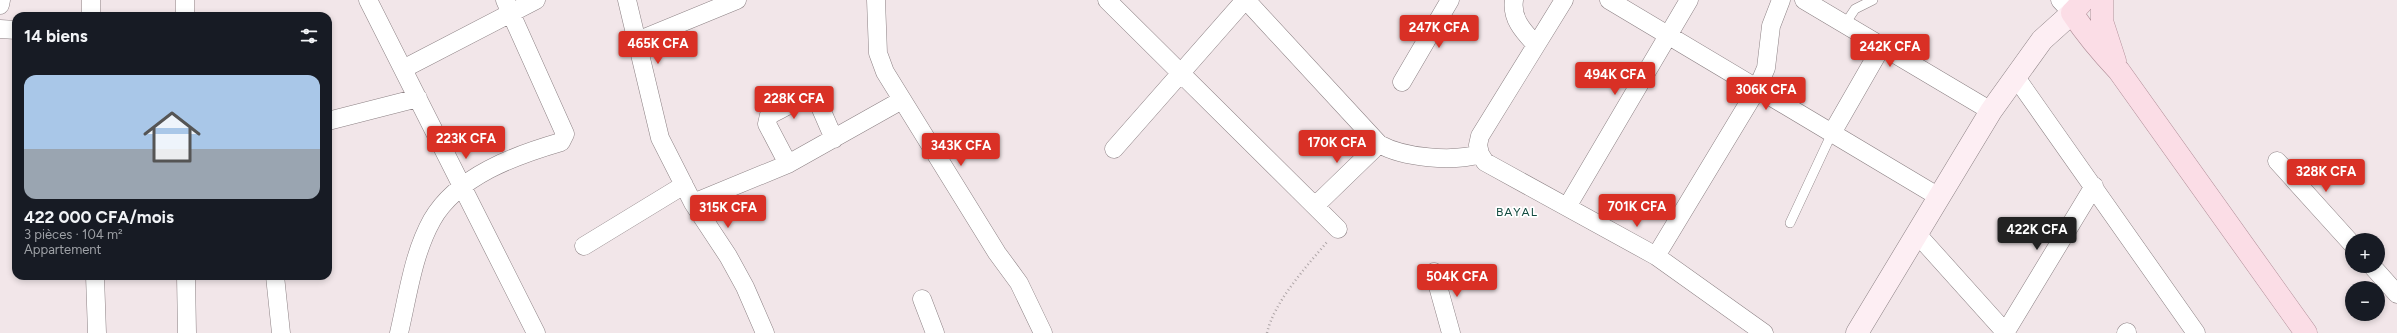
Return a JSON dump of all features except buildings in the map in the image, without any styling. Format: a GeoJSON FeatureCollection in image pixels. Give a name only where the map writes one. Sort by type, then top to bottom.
{"type":"FeatureCollection","features":[{"type":"Feature","properties":{"kind":"main road"},"geometry":{"type":"LineString","coordinates":[[2102,0],[2102,21],[2119,71]]}},
{"type":"Feature","properties":{"kind":"main road"},"geometry":{"type":"LineString","coordinates":[[2072,4],[2092,42],[2119,71],[2306,333]]}},
{"type":"Feature","properties":{"kind":"street"},"geometry":{"type":"LineString","coordinates":[[0,5],[1,0]]}},
{"type":"Feature","properties":{"kind":"street"},"geometry":{"type":"LineString","coordinates":[[91,0],[91,12]]}},
{"type":"Feature","properties":{"kind":"street"},"geometry":{"type":"LineString","coordinates":[[185,0],[185,12]]}},
{"type":"Feature","properties":{"kind":"street"},"geometry":{"type":"LineString","coordinates":[[368,0],[536,333]]}},
{"type":"Feature","properties":{"kind":"street"},"geometry":{"type":"LineString","coordinates":[[403,69],[508,6],[536,0]]}},
{"type":"Feature","properties":{"kind":"street"},"geometry":{"type":"LineString","coordinates":[[627,0],[660,138],[693,203],[731,262],[765,333]]}},
{"type":"Feature","properties":{"kind":"street"},"geometry":{"type":"LineString","coordinates":[[636,41],[737,0]]}},
{"type":"Feature","properties":{"kind":"street"},"geometry":{"type":"LineString","coordinates":[[876,0],[878,53],[885,72],[997,253],[1018,283],[1043,333]]}},
{"type":"Feature","properties":{"kind":"street"},"geometry":{"type":"LineString","coordinates":[[1107,0],[1316,205],[1338,229]]}},
{"type":"Feature","properties":{"kind":"street"},"geometry":{"type":"LineString","coordinates":[[1114,149],[1245,0],[1379,144],[1392,151],[1411,156],[1433,158],[1480,154]]}},
{"type":"Feature","properties":{"kind":"street"},"geometry":{"type":"LineString","coordinates":[[1402,82],[1450,0]]}},
{"type":"Feature","properties":{"kind":"street"},"geometry":{"type":"LineString","coordinates":[[1514,0],[1513,8],[1519,26],[1536,45]]}},
{"type":"Feature","properties":{"kind":"street"},"geometry":{"type":"LineString","coordinates":[[1564,0],[1480,136],[1478,145],[1480,154],[1485,162],[1656,256],[1764,333]]}},
{"type":"Feature","properties":{"kind":"street"},"geometry":{"type":"LineString","coordinates":[[1609,0],[1939,197]]}},
{"type":"Feature","properties":{"kind":"street"},"geometry":{"type":"LineString","coordinates":[[1567,207],[1689,0]]}},
{"type":"Feature","properties":{"kind":"street"},"geometry":{"type":"LineString","coordinates":[[1656,256],[1757,88],[1766,68],[1771,26],[1781,0]]}},
{"type":"Feature","properties":{"kind":"street"},"geometry":{"type":"LineString","coordinates":[[1804,0],[1991,111]]}},
{"type":"Feature","properties":{"kind":"street"},"geometry":{"type":"LineString","coordinates":[[1857,333],[1991,111],[2042,40],[2072,4]]}},
{"type":"Feature","properties":{"kind":"street"},"geometry":{"type":"LineString","coordinates":[[399,333],[417,255],[432,219],[462,185],[520,154],[561,142],[565,134],[508,6]]}},
{"type":"Feature","properties":{"kind":"street"},"geometry":{"type":"LineString","coordinates":[[0,29],[12,30]]}},
{"type":"Feature","properties":{"kind":"street"},"geometry":{"type":"LineString","coordinates":[[1832,133],[1882,46]]}},
{"type":"Feature","properties":{"kind":"street"},"geometry":{"type":"LineString","coordinates":[[2015,76],[2094,186],[2196,333]]}},
{"type":"Feature","properties":{"kind":"street"},"geometry":{"type":"LineString","coordinates":[[332,120],[418,98]]}},
{"type":"Feature","properties":{"kind":"street"},"geometry":{"type":"LineString","coordinates":[[788,164],[767,124],[769,116],[805,99],[813,99],[818,102],[834,139]]}},
{"type":"Feature","properties":{"kind":"street"},"geometry":{"type":"LineString","coordinates":[[693,203],[788,164],[902,100]]}},
{"type":"Feature","properties":{"kind":"street"},"geometry":{"type":"LineString","coordinates":[[1316,205],[1379,144]]}},
{"type":"Feature","properties":{"kind":"street"},"geometry":{"type":"LineString","coordinates":[[2277,161],[2345,236]]}},
{"type":"Feature","properties":{"kind":"street"},"geometry":{"type":"LineString","coordinates":[[584,246],[684,185]]}},
{"type":"Feature","properties":{"kind":"street"},"geometry":{"type":"LineString","coordinates":[[1917,234],[2005,333],[2094,186]]}},
{"type":"Feature","properties":{"kind":"street"},"geometry":{"type":"LineString","coordinates":[[1434,272],[1451,333]]}},
{"type":"Feature","properties":{"kind":"street"},"geometry":{"type":"LineString","coordinates":[[2378,273],[2397,294]]}},
{"type":"Feature","properties":{"kind":"street"},"geometry":{"type":"LineString","coordinates":[[95,280],[97,333]]}},
{"type":"Feature","properties":{"kind":"street"},"geometry":{"type":"LineString","coordinates":[[186,280],[187,333]]}},
{"type":"Feature","properties":{"kind":"street"},"geometry":{"type":"LineString","coordinates":[[275,280],[281,333]]}},
{"type":"Feature","properties":{"kind":"street"},"geometry":{"type":"LineString","coordinates":[[922,300],[935,333]]}},
{"type":"Feature","properties":{"kind":"lane"},"geometry":{"type":"LineString","coordinates":[[1845,24],[1856,9],[1873,0]]}},
{"type":"Feature","properties":{"kind":"lane"},"geometry":{"type":"LineString","coordinates":[[1790,223],[1832,133]]}},
{"type":"Feature","properties":{"kind":"path"},"geometry":{"type":"LineString","coordinates":[[1266,333],[1269,322],[1282,302],[1306,268],[1338,229]]}},
{"type":"Feature","properties":{"kind":"district","name":"BAYAL"},"geometry":{"type":"Point","coordinates":[1517,212]}}]}
